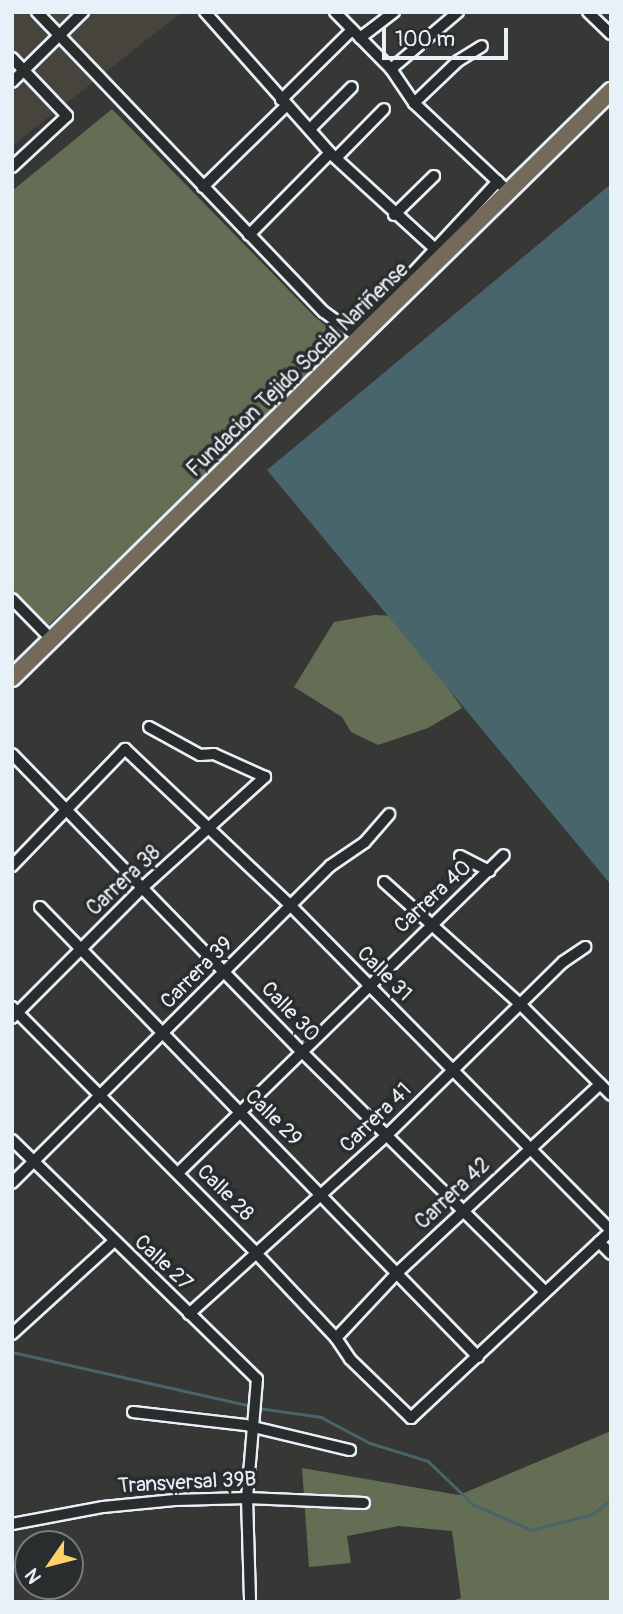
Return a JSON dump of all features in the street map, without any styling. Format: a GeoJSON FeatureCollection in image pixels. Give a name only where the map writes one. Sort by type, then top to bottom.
{"type":"FeatureCollection","features":[{"type":"Feature","properties":{"kind":"main road","name":"Fundacion Tejido Social Nariñense"},"geometry":{"type":"LineString","coordinates":[[12,678],[356,335],[510,193],[611,91]]}},
{"type":"Feature","properties":{"kind":"street"},"geometry":{"type":"LineString","coordinates":[[37,12],[324,312],[356,335],[433,247],[498,181]]}},
{"type":"Feature","properties":{"kind":"street"},"geometry":{"type":"LineString","coordinates":[[12,82],[83,12]]}},
{"type":"Feature","properties":{"kind":"street"},"geometry":{"type":"LineString","coordinates":[[205,12],[333,155],[394,215],[433,247]]}},
{"type":"Feature","properties":{"kind":"street"},"geometry":{"type":"LineString","coordinates":[[335,12],[390,69],[414,103],[510,193]]}},
{"type":"Feature","properties":{"kind":"street"},"geometry":{"type":"LineString","coordinates":[[360,38],[394,12]]}},
{"type":"Feature","properties":{"kind":"street"},"geometry":{"type":"LineString","coordinates":[[390,69],[458,12]]}},
{"type":"Feature","properties":{"kind":"street"},"geometry":{"type":"LineString","coordinates":[[588,12],[611,34]]}},
{"type":"Feature","properties":{"kind":"street"},"geometry":{"type":"LineString","coordinates":[[202,187],[352,30]]}},
{"type":"Feature","properties":{"kind":"street"},"geometry":{"type":"LineString","coordinates":[[414,103],[458,61],[482,46]]}},
{"type":"Feature","properties":{"kind":"street"},"geometry":{"type":"LineString","coordinates":[[12,58],[67,116],[12,167]]}},
{"type":"Feature","properties":{"kind":"street"},"geometry":{"type":"LineString","coordinates":[[310,129],[352,87]]}},
{"type":"Feature","properties":{"kind":"street"},"geometry":{"type":"LineString","coordinates":[[249,235],[384,109]]}},
{"type":"Feature","properties":{"kind":"street"},"geometry":{"type":"LineString","coordinates":[[394,215],[433,176]]}},
{"type":"Feature","properties":{"kind":"street"},"geometry":{"type":"LineString","coordinates":[[12,599],[51,639]]}},
{"type":"Feature","properties":{"kind":"street","name":"Carrera 38"},"geometry":{"type":"LineString","coordinates":[[14,1012],[142,888],[265,777],[214,754],[200,755],[149,727]]}},
{"type":"Feature","properties":{"kind":"street","name":"Calle 31"},"geometry":{"type":"LineString","coordinates":[[66,812],[125,749],[291,906],[611,1231]]}},
{"type":"Feature","properties":{"kind":"street","name":"Calle 30"},"geometry":{"type":"LineString","coordinates":[[12,754],[301,1051],[388,1134],[461,1212],[545,1292]]}},
{"type":"Feature","properties":{"kind":"street"},"geometry":{"type":"LineString","coordinates":[[12,866],[66,812]]}},
{"type":"Feature","properties":{"kind":"street","name":"Carrera 39"},"geometry":{"type":"LineString","coordinates":[[12,1183],[330,866],[365,842],[389,814]]}},
{"type":"Feature","properties":{"kind":"street","name":"Carrera 40"},"geometry":{"type":"LineString","coordinates":[[178,1173],[504,855]]}},
{"type":"Feature","properties":{"kind":"street"},"geometry":{"type":"LineString","coordinates":[[460,856],[489,871]]}},
{"type":"Feature","properties":{"kind":"street"},"geometry":{"type":"LineString","coordinates":[[384,883],[429,926],[521,1005],[611,1095]]}},
{"type":"Feature","properties":{"kind":"street","name":"Calle 29"},"geometry":{"type":"LineString","coordinates":[[40,907],[478,1357]]}},
{"type":"Feature","properties":{"kind":"street","name":"Carrera 41"},"geometry":{"type":"LineString","coordinates":[[189,1314],[388,1134],[563,962],[585,947]]}},
{"type":"Feature","properties":{"kind":"street","name":"Calle 28"},"geometry":{"type":"LineString","coordinates":[[14,1012],[256,1252],[336,1338],[350,1359],[402,1413],[416,1417],[478,1357]]}},
{"type":"Feature","properties":{"kind":"street","name":"Carrera 42"},"geometry":{"type":"LineString","coordinates":[[336,1338],[398,1272],[600,1084]]}},
{"type":"Feature","properties":{"kind":"street","name":"Calle 27"},"geometry":{"type":"LineString","coordinates":[[12,1140],[113,1242],[257,1379],[251,1427]]}},
{"type":"Feature","properties":{"kind":"street"},"geometry":{"type":"LineString","coordinates":[[478,1357],[611,1231]]}},
{"type":"Feature","properties":{"kind":"street"},"geometry":{"type":"LineString","coordinates":[[12,1334],[113,1242]]}},
{"type":"Feature","properties":{"kind":"street"},"geometry":{"type":"LineString","coordinates":[[599,1242],[611,1254]]}},
{"type":"Feature","properties":{"kind":"street"},"geometry":{"type":"LineString","coordinates":[[133,1412],[251,1427],[350,1450]]}},
{"type":"Feature","properties":{"kind":"street"},"geometry":{"type":"LineString","coordinates":[[250,1602],[247,1498],[251,1427]]}},
{"type":"Feature","properties":{"kind":"street","name":"Transversal 39B"},"geometry":{"type":"LineString","coordinates":[[12,1524],[103,1507],[247,1498],[364,1503]]}},
{"type":"Feature","properties":{"kind":"shaded area"},"geometry":{"type":"Polygon","coordinates":[[[12,12],[182,12],[12,146],[12,12]]]}},
{"type":"Feature","properties":{"kind":"green space"},"geometry":{"type":"Polygon","coordinates":[[[112,109],[314,316],[345,342],[47,627],[12,589],[12,191],[112,109]]]}},
{"type":"Feature","properties":{"kind":"green space"},"geometry":{"type":"Polygon","coordinates":[[[374,615],[397,616],[462,708],[428,728],[378,745],[351,732],[342,717],[294,687],[334,622],[374,615]]]}},
{"type":"Feature","properties":{"kind":"green space"},"geometry":{"type":"Polygon","coordinates":[[[611,1431],[611,1602],[449,1602],[461,1598],[452,1531],[399,1526],[347,1536],[351,1563],[309,1567],[302,1468],[459,1495],[611,1431]]]}},
{"type":"Feature","properties":{"kind":"water"},"geometry":{"type":"Polygon","coordinates":[[[611,184],[611,885],[267,470],[611,184]]]}},
{"type":"Feature","properties":{"kind":"waterway"},"geometry":{"type":"LineString","coordinates":[[12,1352],[251,1406]]}},
{"type":"Feature","properties":{"kind":"waterway"},"geometry":{"type":"LineString","coordinates":[[258,1408],[321,1417],[370,1443],[428,1461],[474,1505],[532,1530],[592,1514],[611,1500]]}}]}
